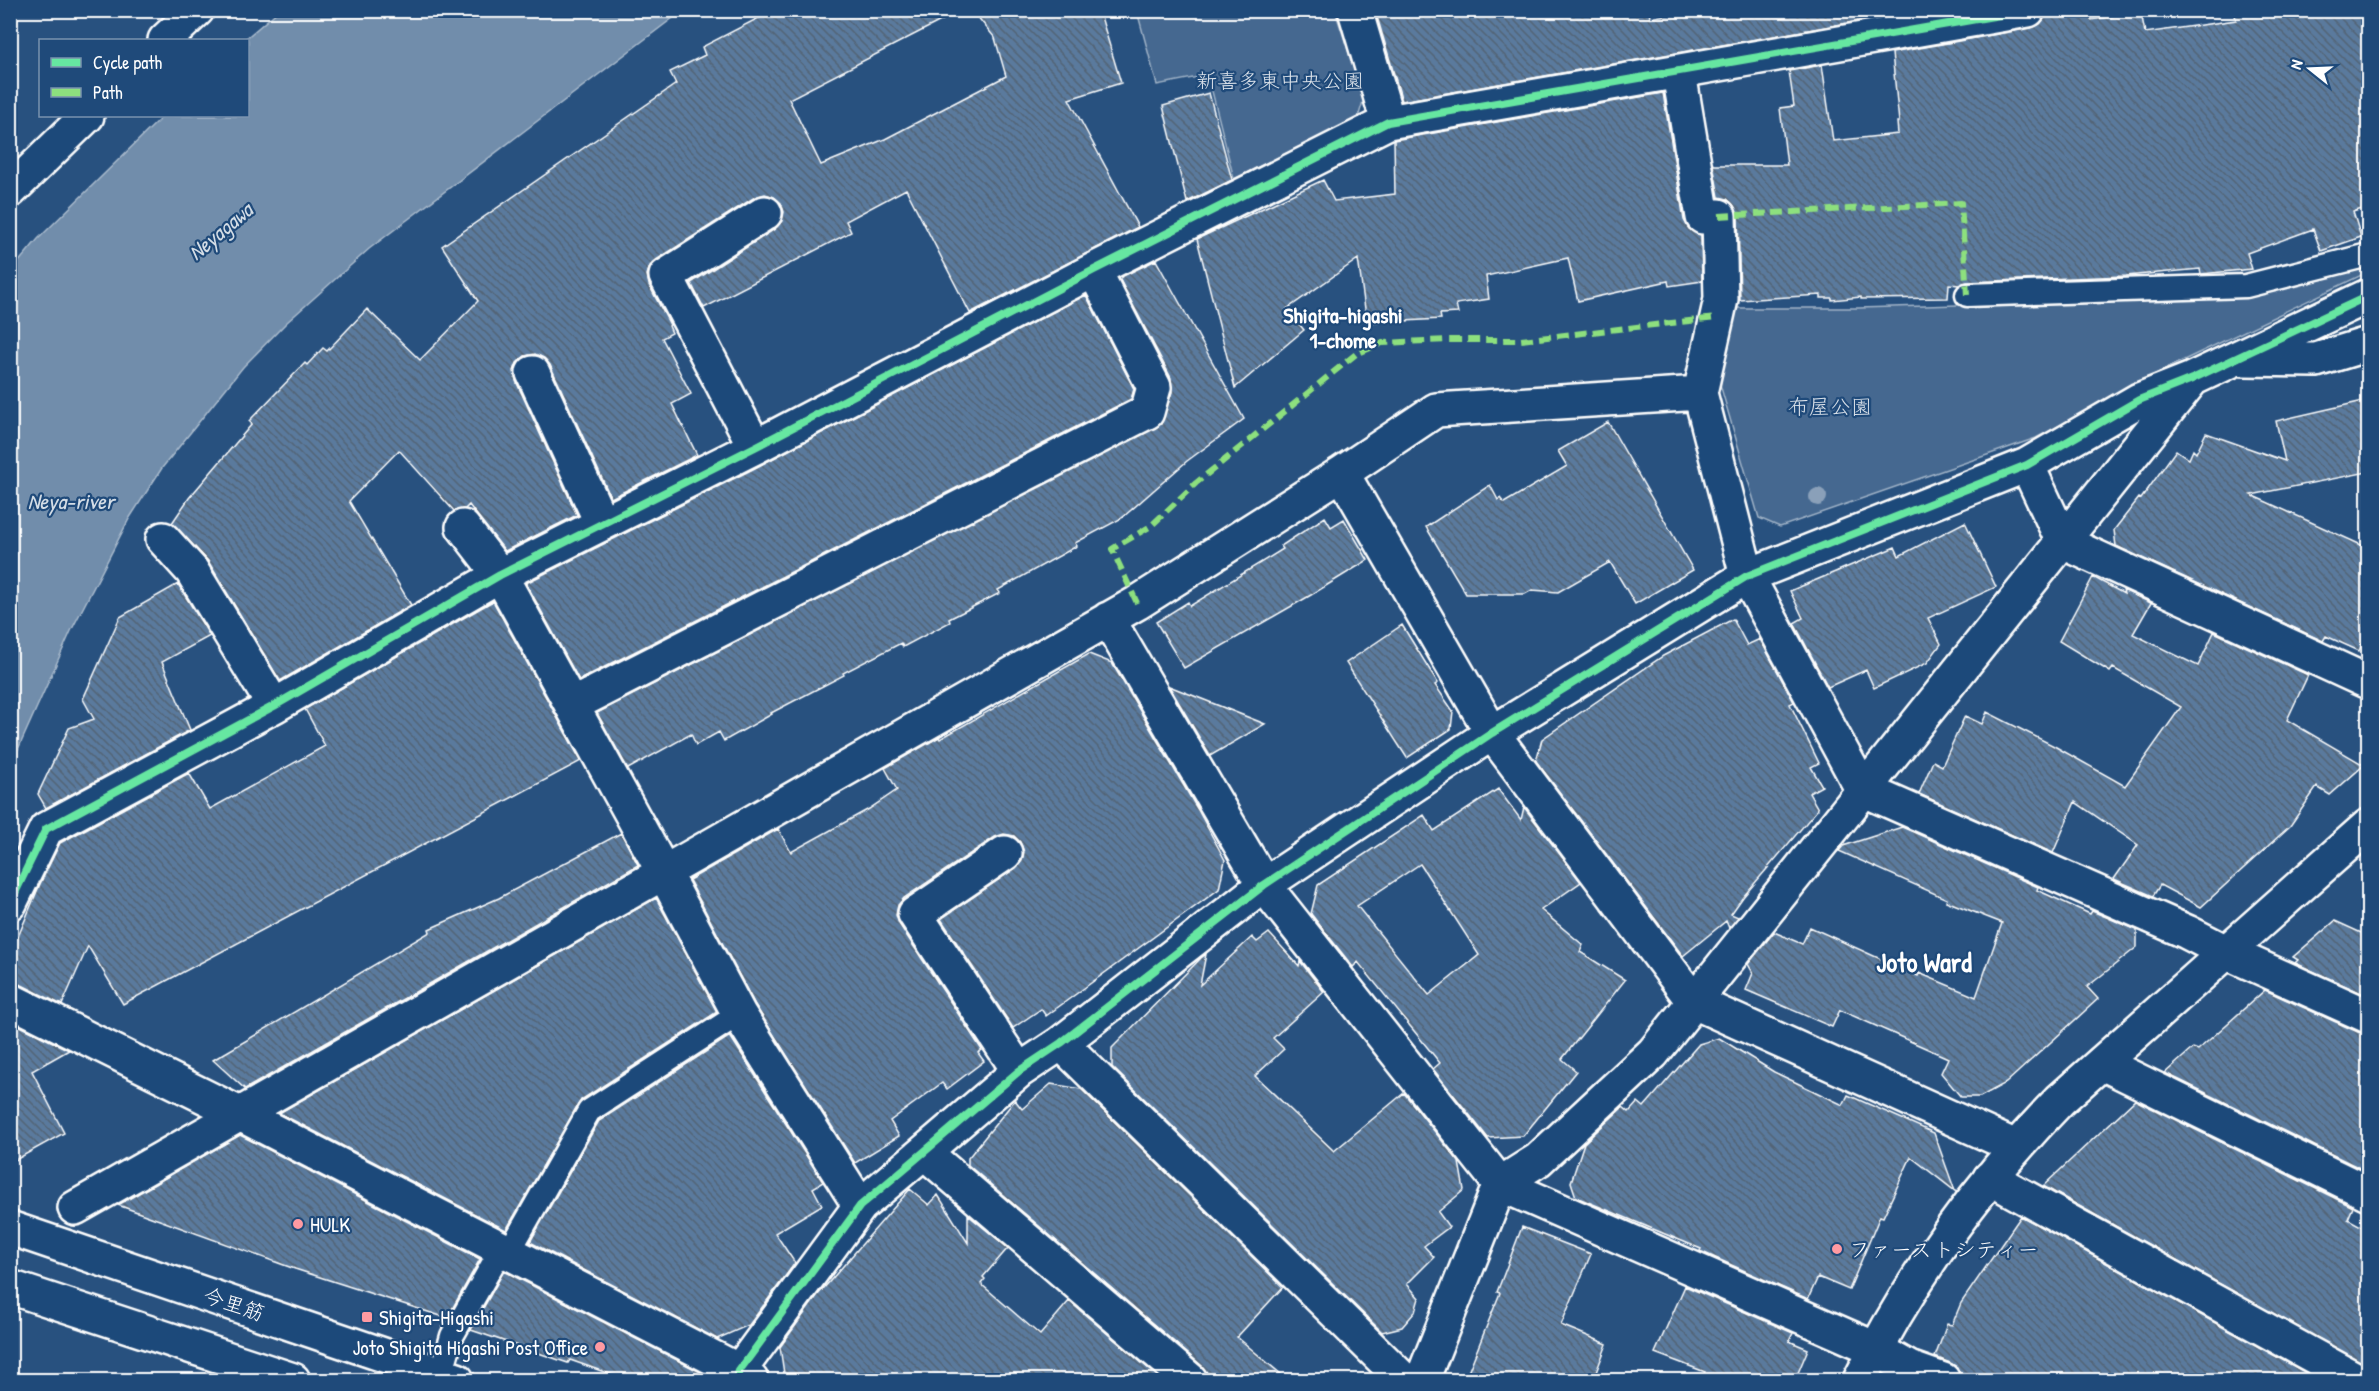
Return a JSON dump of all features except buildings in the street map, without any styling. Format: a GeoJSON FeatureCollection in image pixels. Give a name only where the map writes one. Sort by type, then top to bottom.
{"type":"FeatureCollection","features":[{"type":"Feature","properties":{"kind":"street"},"geometry":{"type":"LineString","coordinates":[[166,39],[197,10]]}},
{"type":"Feature","properties":{"kind":"street"},"geometry":{"type":"LineString","coordinates":[[1356,10],[1388,122]]}},
{"type":"Feature","properties":{"kind":"street"},"geometry":{"type":"LineString","coordinates":[[10,903],[46,830],[274,706],[500,575],[1388,122],[1679,73],[2028,10]]}},
{"type":"Feature","properties":{"kind":"street"},"geometry":{"type":"LineString","coordinates":[[1679,73],[1703,217],[1719,216],[1721,299],[1700,393],[1747,576],[1862,789],[2187,932],[2368,1016]]}},
{"type":"Feature","properties":{"kind":"street"},"geometry":{"type":"LineString","coordinates":[[10,191],[86,117]]}},
{"type":"Feature","properties":{"kind":"street"},"geometry":{"type":"LineString","coordinates":[[754,447],[666,276],[765,213]]}},
{"type":"Feature","properties":{"kind":"street"},"geometry":{"type":"LineString","coordinates":[[572,705],[1147,412],[1154,387],[1094,270]]}},
{"type":"Feature","properties":{"kind":"street"},"geometry":{"type":"LineString","coordinates":[[10,1000],[240,1114],[509,1252],[742,1377],[860,1206],[1019,1071],[1061,1043],[1264,885],[1492,733],[1747,576],[2027,465],[2139,400],[2192,379],[2368,296]]}},
{"type":"Feature","properties":{"kind":"street"},"geometry":{"type":"LineString","coordinates":[[2236,358],[2316,360],[2368,344]]}},
{"type":"Feature","properties":{"kind":"street"},"geometry":{"type":"LineString","coordinates":[[533,373],[602,524]]}},
{"type":"Feature","properties":{"kind":"street"},"geometry":{"type":"LineString","coordinates":[[1422,1380],[1500,1184],[1538,1160],[1653,1053],[2192,379]]}},
{"type":"Feature","properties":{"kind":"street"},"geometry":{"type":"LineString","coordinates":[[75,1208],[1108,619],[1342,473],[1436,410],[1700,393]]}},
{"type":"Feature","properties":{"kind":"street"},"geometry":{"type":"LineString","coordinates":[[2027,465],[2063,542],[2368,682]]}},
{"type":"Feature","properties":{"kind":"street"},"geometry":{"type":"LineString","coordinates":[[1342,473],[1492,733],[1694,1002],[2016,1147]]}},
{"type":"Feature","properties":{"kind":"street"},"geometry":{"type":"LineString","coordinates":[[463,527],[500,575],[739,1014],[860,1206]]}},
{"type":"Feature","properties":{"kind":"street"},"geometry":{"type":"LineString","coordinates":[[163,539],[192,571],[274,706]]}},
{"type":"Feature","properties":{"kind":"street"},"geometry":{"type":"LineString","coordinates":[[1108,619],[1264,885],[1500,1184],[1876,1349],[1909,1368],[1943,1380]]}},
{"type":"Feature","properties":{"kind":"street"},"geometry":{"type":"LineString","coordinates":[[1860,1380],[1906,1299],[1990,1178],[2016,1147],[2060,1100],[2226,952],[2364,838]]}},
{"type":"Feature","properties":{"kind":"street"},"geometry":{"type":"LineString","coordinates":[[1005,853],[915,914],[1019,1071]]}},
{"type":"Feature","properties":{"kind":"street"},"geometry":{"type":"LineString","coordinates":[[1061,1043],[1404,1380]]}},
{"type":"Feature","properties":{"kind":"street"},"geometry":{"type":"LineString","coordinates":[[2102,1063],[2368,1194]]}},
{"type":"Feature","properties":{"kind":"street"},"geometry":{"type":"LineString","coordinates":[[924,1152],[1190,1380]]}},
{"type":"Feature","properties":{"kind":"street"},"geometry":{"type":"LineString","coordinates":[[1990,1178],[2357,1380]]}},
{"type":"Feature","properties":{"kind":"street","name":"今里筋"},"geometry":{"type":"LineString","coordinates":[[10,1228],[449,1378]]}},
{"type":"Feature","properties":{"kind":"street"},"geometry":{"type":"LineString","coordinates":[[10,1287],[293,1380]]}},
{"type":"Feature","properties":{"kind":"lane"},"geometry":{"type":"LineString","coordinates":[[1967,295],[2246,285],[2368,255]]}},
{"type":"Feature","properties":{"kind":"lane"},"geometry":{"type":"LineString","coordinates":[[449,1378],[452,1336],[494,1262],[509,1252],[589,1111],[739,1014]]}},
{"type":"Feature","properties":{"kind":"green space","name":"新喜多東中央公園"},"geometry":{"type":"Polygon","coordinates":[[[1137,11],[1335,11],[1364,98],[1358,118],[1234,179],[1208,75],[1157,85],[1137,11]]]}},
{"type":"Feature","properties":{"kind":"green space","name":"布屋公園"},"geometry":{"type":"Polygon","coordinates":[[[2368,262],[2368,272],[2165,369],[2036,438],[1780,527],[1759,518],[1717,374],[1729,308],[1859,308],[2226,297],[2368,262]]]}},
{"type":"Feature","properties":{"kind":"water"},"geometry":{"type":"Polygon","coordinates":[[[278,11],[682,11],[369,249],[286,323],[243,367],[162,468],[129,519],[71,631],[11,765],[11,271],[38,239],[162,117],[249,117],[249,39],[245,39],[278,11]]]}},
{"type":"Feature","properties":{"kind":"marked path"},"geometry":{"type":"LineString","coordinates":[[1719,216],[1961,203],[1967,295]]}},
{"type":"Feature","properties":{"kind":"marked path"},"geometry":{"type":"LineString","coordinates":[[1137,603],[1112,549],[1151,526],[1196,483],[1356,354],[1382,343],[1521,340],[1716,318]]}},
{"type":"Feature","properties":{"kind":"cycle path"},"geometry":{"type":"LineString","coordinates":[[10,903],[46,829],[274,706],[500,575],[755,447],[1094,270],[1388,122],[2028,10]]}},
{"type":"Feature","properties":{"kind":"cycle path"},"geometry":{"type":"LineString","coordinates":[[736,1380],[739,1371],[860,1206],[1019,1071],[1061,1043],[1264,885],[1492,733],[1747,576],[2027,465],[2139,400],[2192,379],[2368,296]]}},
{"type":"Feature","properties":{"kind":"place","name":"HULK"},"geometry":{"type":"Point","coordinates":[298,1224]}},
{"type":"Feature","properties":{"kind":"place","name":"ファーストシティー"},"geometry":{"type":"Point","coordinates":[1837,1249]}},
{"type":"Feature","properties":{"kind":"place","name":"Shigita-Higashi"},"geometry":{"type":"Point","coordinates":[367,1317]}},
{"type":"Feature","properties":{"kind":"place","name":"Joto Shigita Higashi Post Office"},"geometry":{"type":"Point","coordinates":[600,1347]}},
{"type":"Feature","properties":{"kind":"district","name":"Shigita-higashi 1-chome"},"geometry":{"type":"Point","coordinates":[1343,328]}},
{"type":"Feature","properties":{"kind":"district","name":"Joto Ward"},"geometry":{"type":"Point","coordinates":[1924,962]}},
{"type":"Feature","properties":{"kind":"water label","name":"Neyagawa"},"geometry":{"type":"Point","coordinates":[220,231]}},
{"type":"Feature","properties":{"kind":"water label","name":"Neya-river"},"geometry":{"type":"Point","coordinates":[71,501]}}]}
